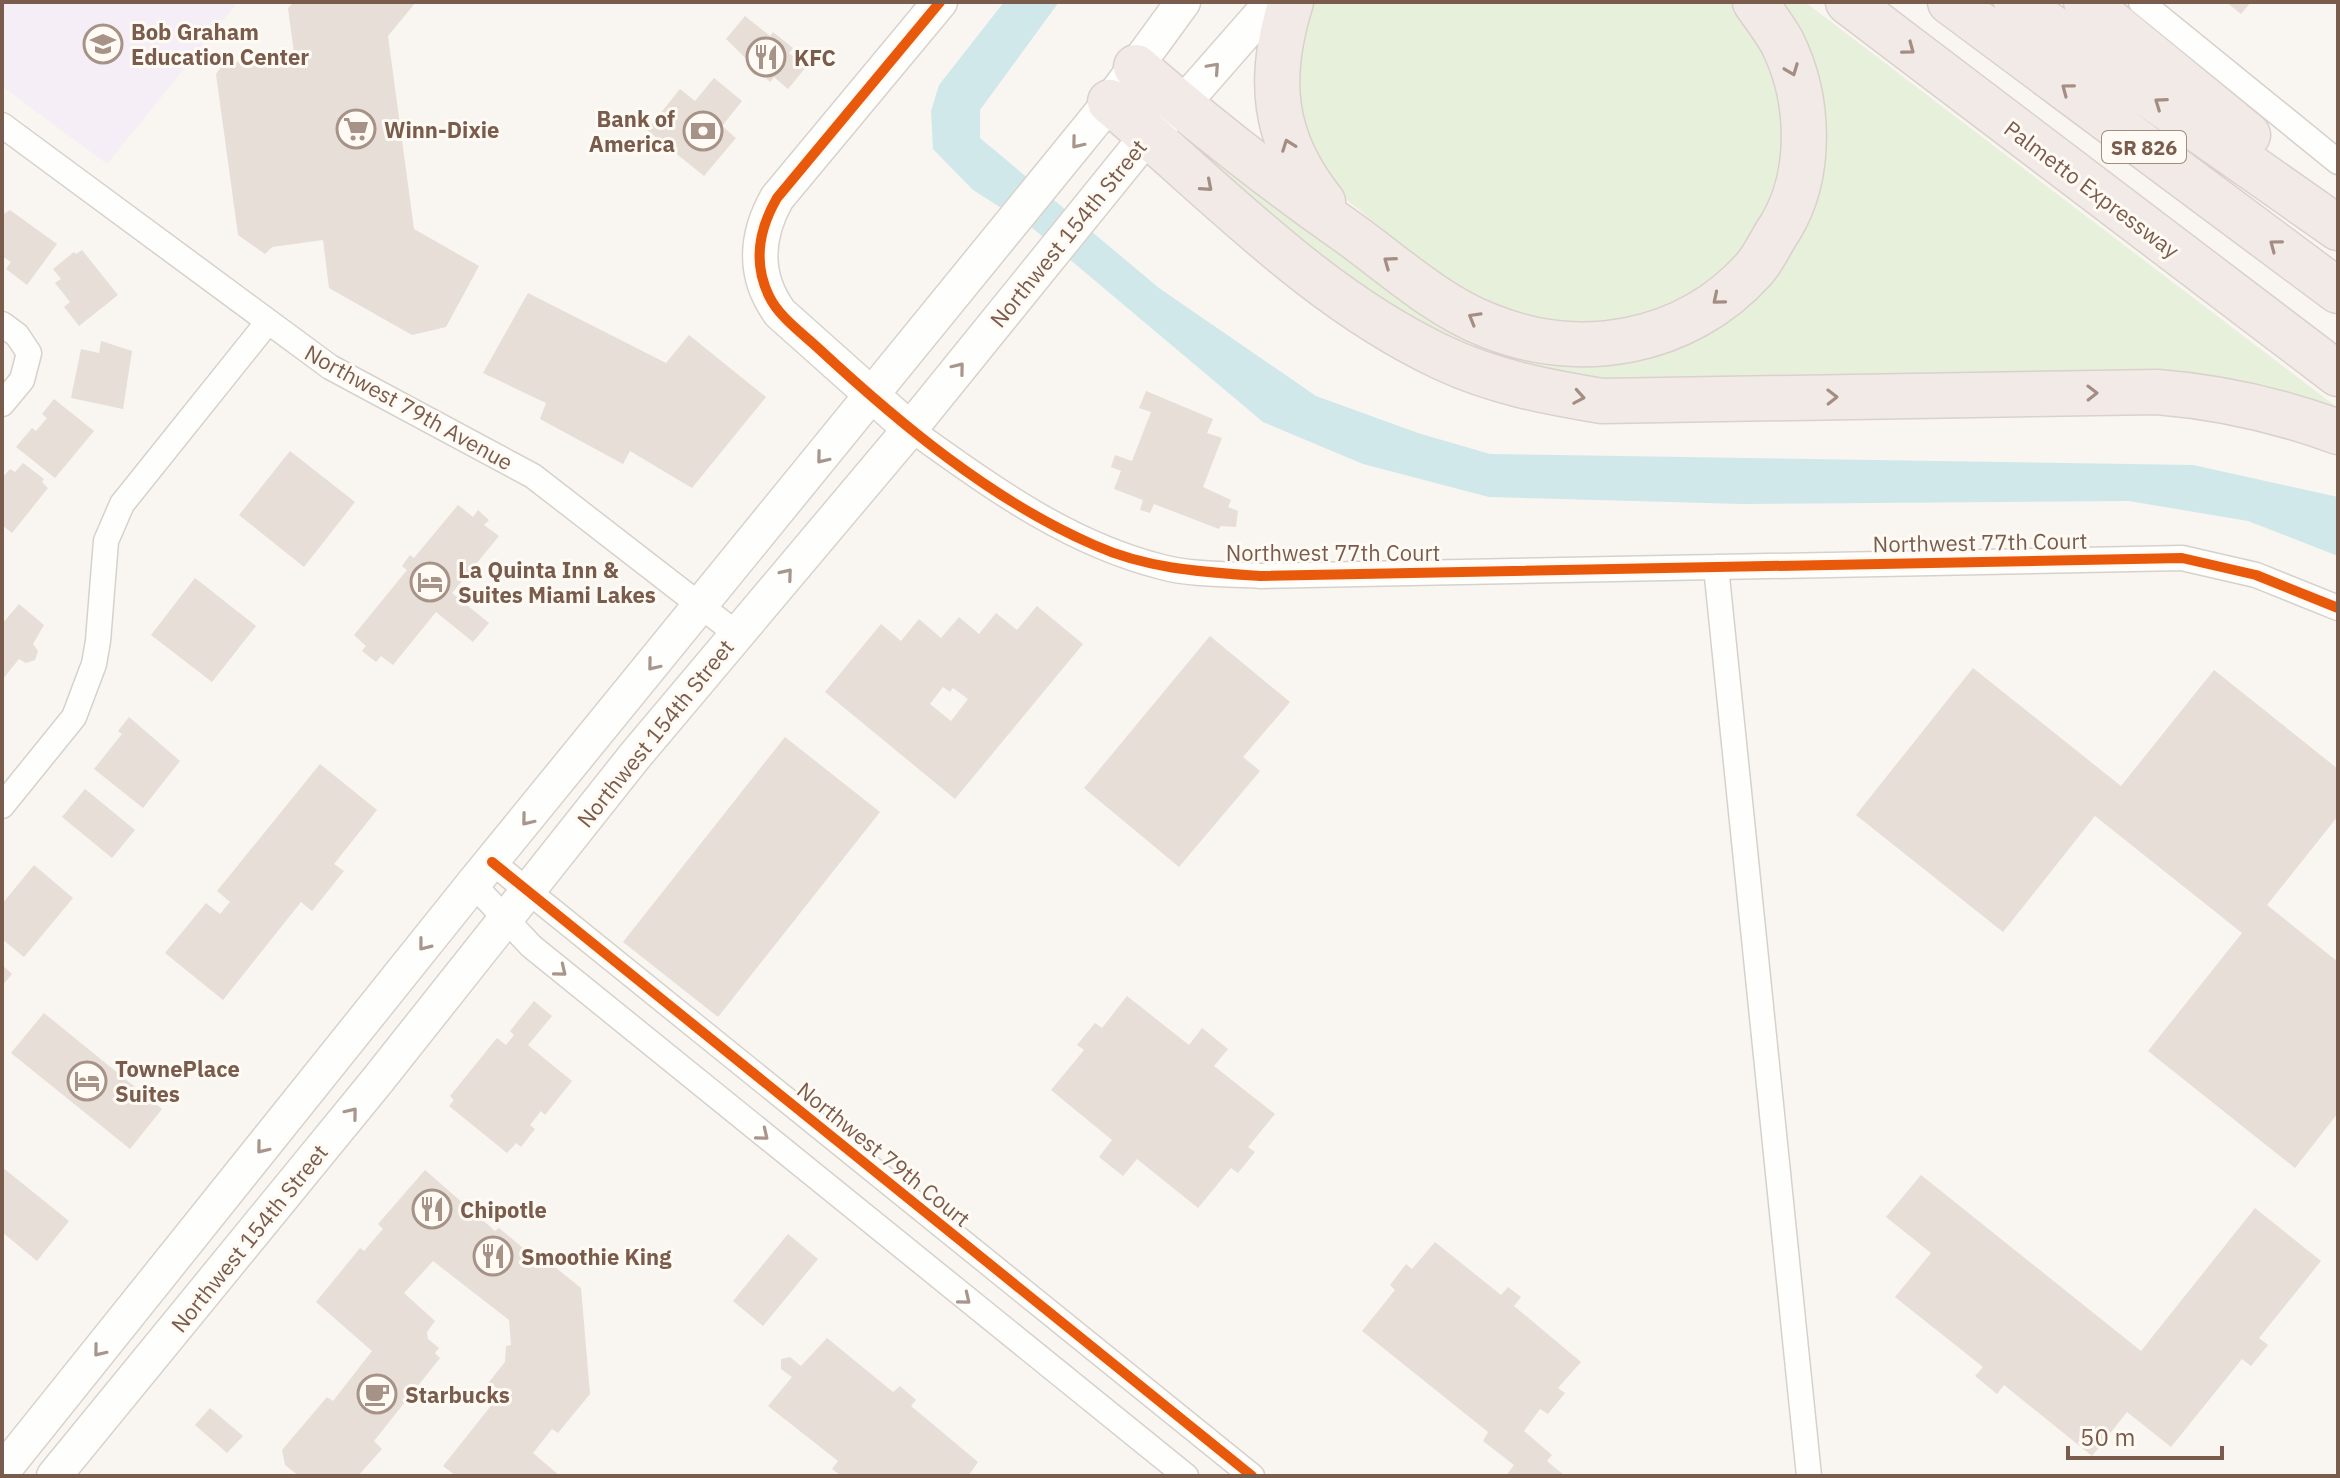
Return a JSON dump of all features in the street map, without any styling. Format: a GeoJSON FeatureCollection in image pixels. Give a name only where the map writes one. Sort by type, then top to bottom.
{"type":"FeatureCollection","features":[{"type":"Feature","properties":{"kind":"highway"},"geometry":{"type":"LineString","coordinates":[[1291,2],[1277,61],[1277,95],[1283,132],[1298,168],[1347,232]]}},
{"type":"Feature","properties":{"kind":"highway"},"geometry":{"type":"LineString","coordinates":[[1136,67],[1295,196],[1430,292],[1485,325],[1536,342],[1590,346],[1643,339],[1702,312],[1754,269],[1788,215],[1803,162],[1802,97],[1782,43],[1755,2]]}},
{"type":"Feature","properties":{"kind":"highway","name":"Palmetto Expressway"},"geometry":{"type":"LineString","coordinates":[[1848,2],[2338,374]]}},
{"type":"Feature","properties":{"kind":"highway","name":"SR 826"},"geometry":{"type":"LineString","coordinates":[[1950,2],[2338,291]]}},
{"type":"Feature","properties":{"kind":"highway"},"geometry":{"type":"LineString","coordinates":[[2016,2],[2338,228]]}},
{"type":"Feature","properties":{"kind":"highway"},"geometry":{"type":"LineString","coordinates":[[2086,2],[2180,77],[2338,212]]}},
{"type":"Feature","properties":{"kind":"highway"},"geometry":{"type":"LineString","coordinates":[[1110,102],[1316,282],[1388,330],[1446,360],[1522,387],[1602,401],[2157,392],[2208,396],[2263,407],[2338,432]]}},
{"type":"Feature","properties":{"kind":"highway"},"geometry":{"type":"LineString","coordinates":[[2175,251],[2268,296],[2338,347]]}},
{"type":"Feature","properties":{"kind":"main road","name":"Northwest 77th Court"},"geometry":{"type":"LineString","coordinates":[[910,429],[780,313],[769,298],[758,261],[766,217],[777,198],[940,2]]}},
{"type":"Feature","properties":{"kind":"main road","name":"Northwest 154th Street"},"geometry":{"type":"LineString","coordinates":[[2,1472],[482,873],[1110,102],[1183,2]]}},
{"type":"Feature","properties":{"kind":"main road","name":"Northwest 154th Street"},"geometry":{"type":"LineString","coordinates":[[54,1476],[368,1093],[504,918],[910,429],[1148,135],[1272,2]]}},
{"type":"Feature","properties":{"kind":"street"},"geometry":{"type":"LineString","coordinates":[[2141,2],[2338,162]]}},
{"type":"Feature","properties":{"kind":"street","name":"Northwest 79th Avenue"},"geometry":{"type":"LineString","coordinates":[[2,125],[330,367],[533,476],[737,634]]}},
{"type":"Feature","properties":{"kind":"street"},"geometry":{"type":"LineString","coordinates":[[2,806],[74,717],[94,664],[106,541],[122,504],[267,323]]}},
{"type":"Feature","properties":{"kind":"street"},"geometry":{"type":"LineString","coordinates":[[2,324],[17,335],[29,353],[22,380],[2,404]]}},
{"type":"Feature","properties":{"kind":"street","name":"Northwest 77th Court"},"geometry":{"type":"LineString","coordinates":[[910,429],[1029,511],[1095,546],[1165,568],[1260,576],[2182,558],[2256,575],[2338,608]]}},
{"type":"Feature","properties":{"kind":"street"},"geometry":{"type":"LineString","coordinates":[[1716,567],[1809,1476]]}},
{"type":"Feature","properties":{"kind":"street"},"geometry":{"type":"LineString","coordinates":[[482,873],[504,918],[543,956],[1186,1476]]}},
{"type":"Feature","properties":{"kind":"street","name":"Northwest 79th Court"},"geometry":{"type":"LineString","coordinates":[[482,873],[527,890],[1252,1476]]}},
{"type":"Feature","properties":{"kind":"shaded area","name":"Bob Graham Education Center"},"geometry":{"type":"Polygon","coordinates":[[[2,2],[238,2],[107,164],[2,86],[2,2]]]}},
{"type":"Feature","properties":{"kind":"green space"},"geometry":{"type":"Polygon","coordinates":[[[1304,2],[1734,2],[1772,59],[1786,120],[1782,178],[1755,243],[1678,310],[1569,334],[1460,293],[1330,186],[1293,117],[1304,2]]]}},
{"type":"Feature","properties":{"kind":"green space"},"geometry":{"type":"Polygon","coordinates":[[[1767,2],[1805,2],[2338,408],[2338,419],[1610,386],[1539,376],[1377,310],[1192,146],[1194,141],[1352,261],[1619,355],[1800,212],[1767,2]]]}},
{"type":"Feature","properties":{"kind":"water"},"geometry":{"type":"Polygon","coordinates":[[[1004,2],[1059,2],[980,110],[980,138],[1159,288],[1316,396],[1418,433],[1490,454],[2193,465],[2338,497],[2338,556],[2248,521],[2129,501],[1742,504],[1489,497],[1363,464],[1263,422],[1030,226],[973,190],[933,149],[931,111],[939,85],[1004,2]]]}},
{"type":"Feature","properties":{"kind":"building"},"geometry":{"type":"Polygon","coordinates":[[[294,2],[416,2],[388,36],[414,229],[479,266],[446,327],[412,335],[329,288],[323,240],[272,247],[265,254],[238,235],[216,74],[223,64],[294,53],[288,8],[294,2]]]}},
{"type":"Feature","properties":{"kind":"building"},"geometry":{"type":"Polygon","coordinates":[[[2226,2],[2251,2],[2241,14],[2226,2]]]}},
{"type":"Feature","properties":{"kind":"building"},"geometry":{"type":"Polygon","coordinates":[[[745,16],[770,36],[773,32],[793,48],[789,53],[806,67],[788,89],[774,77],[770,82],[726,39],[745,16]]]}},
{"type":"Feature","properties":{"kind":"building"},"geometry":{"type":"Polygon","coordinates":[[[714,78],[742,101],[722,126],[736,138],[704,176],[647,130],[680,89],[695,101],[714,78]]]}},
{"type":"Feature","properties":{"kind":"building"},"geometry":{"type":"Polygon","coordinates":[[[10,210],[57,244],[27,285],[6,269],[11,262],[2,256],[2,215],[10,210]]]}},
{"type":"Feature","properties":{"kind":"building"},"geometry":{"type":"Polygon","coordinates":[[[82,250],[118,295],[79,326],[64,307],[70,302],[55,283],[61,279],[53,269],[74,252],[76,254],[82,250]]]}},
{"type":"Feature","properties":{"kind":"building"},"geometry":{"type":"Polygon","coordinates":[[[528,293],[666,363],[689,335],[766,397],[692,488],[630,451],[623,464],[540,419],[546,403],[483,373],[528,293]]]}},
{"type":"Feature","properties":{"kind":"building"},"geometry":{"type":"Polygon","coordinates":[[[101,341],[132,351],[123,409],[71,398],[81,349],[99,353],[101,341]]]}},
{"type":"Feature","properties":{"kind":"building"},"geometry":{"type":"Polygon","coordinates":[[[1146,391],[1213,419],[1207,433],[1222,438],[1203,487],[1231,500],[1228,507],[1238,511],[1236,527],[1221,526],[1219,529],[1154,504],[1150,513],[1140,510],[1143,500],[1114,489],[1121,471],[1111,467],[1115,455],[1132,461],[1151,412],[1139,408],[1146,391]]]}},
{"type":"Feature","properties":{"kind":"building"},"geometry":{"type":"Polygon","coordinates":[[[54,399],[94,431],[55,478],[16,447],[32,428],[36,431],[47,418],[42,414],[54,399]]]}},
{"type":"Feature","properties":{"kind":"building"},"geometry":{"type":"Polygon","coordinates":[[[290,451],[355,502],[304,567],[239,515],[290,451]]]}},
{"type":"Feature","properties":{"kind":"building"},"geometry":{"type":"Polygon","coordinates":[[[23,463],[44,479],[42,482],[48,488],[12,533],[2,525],[2,478],[10,469],[15,472],[23,463]]]}},
{"type":"Feature","properties":{"kind":"building","name":"La Quinta Inn & Suites Miami Lakes"},"geometry":{"type":"Polygon","coordinates":[[[458,505],[473,517],[478,510],[489,520],[484,525],[499,536],[452,593],[489,623],[473,642],[436,612],[393,665],[381,656],[376,662],[362,651],[366,646],[354,635],[407,570],[402,566],[410,555],[414,558],[458,505]]]}},
{"type":"Feature","properties":{"kind":"building"},"geometry":{"type":"Polygon","coordinates":[[[195,578],[256,626],[212,682],[151,635],[195,578]]]}},
{"type":"Feature","properties":{"kind":"building"},"geometry":{"type":"Polygon","coordinates":[[[19,604],[44,625],[33,644],[38,651],[35,660],[26,663],[19,659],[2,680],[2,624],[19,604]]]}},
{"type":"Feature","properties":{"kind":"building"},"geometry":{"type":"Polygon","coordinates":[[[1037,606],[1083,644],[955,799],[825,692],[881,624],[901,641],[919,619],[941,638],[959,617],[979,634],[996,613],[1017,630],[1037,606]],[[943,687],[930,704],[951,721],[968,699],[953,688],[950,692],[943,687]]]}},
{"type":"Feature","properties":{"kind":"building"},"geometry":{"type":"Polygon","coordinates":[[[1210,636],[1290,702],[1243,757],[1260,771],[1179,867],[1084,788],[1210,636]]]}},
{"type":"Feature","properties":{"kind":"building"},"geometry":{"type":"Polygon","coordinates":[[[1973,668],[2121,786],[2214,670],[2338,769],[2338,816],[2267,905],[2338,962],[2338,1113],[2295,1168],[2148,1051],[2242,933],[2095,816],[2003,932],[1856,815],[1973,668]]]}},
{"type":"Feature","properties":{"kind":"building"},"geometry":{"type":"Polygon","coordinates":[[[129,717],[180,761],[143,808],[94,769],[122,734],[118,731],[129,717]]]}},
{"type":"Feature","properties":{"kind":"building"},"geometry":{"type":"Polygon","coordinates":[[[785,737],[880,812],[718,1017],[623,942],[785,737]]]}},
{"type":"Feature","properties":{"kind":"building"},"geometry":{"type":"Polygon","coordinates":[[[320,764],[377,810],[334,864],[344,871],[312,911],[301,902],[223,1000],[165,953],[206,903],[220,914],[230,902],[217,891],[320,764]]]}},
{"type":"Feature","properties":{"kind":"building"},"geometry":{"type":"Polygon","coordinates":[[[85,789],[135,830],[112,858],[62,817],[85,789]]]}},
{"type":"Feature","properties":{"kind":"building"},"geometry":{"type":"Polygon","coordinates":[[[34,865],[73,898],[24,957],[2,939],[2,904],[34,865]]]}},
{"type":"Feature","properties":{"kind":"building"},"geometry":{"type":"Polygon","coordinates":[[[2,965],[12,974],[2,986],[2,965]]]}},
{"type":"Feature","properties":{"kind":"building"},"geometry":{"type":"Polygon","coordinates":[[[1127,996],[1189,1045],[1202,1028],[1228,1049],[1214,1066],[1275,1114],[1248,1147],[1255,1152],[1238,1173],[1231,1168],[1198,1208],[1137,1159],[1123,1176],[1099,1157],[1112,1140],[1051,1090],[1084,1050],[1077,1045],[1095,1023],[1102,1028],[1127,996]]]}},
{"type":"Feature","properties":{"kind":"building"},"geometry":{"type":"Polygon","coordinates":[[[534,1001],[552,1016],[528,1045],[572,1081],[545,1115],[541,1111],[530,1125],[535,1129],[521,1147],[516,1143],[507,1153],[449,1106],[454,1100],[450,1096],[497,1038],[506,1045],[514,1035],[510,1031],[534,1001]]]}},
{"type":"Feature","properties":{"kind":"building","name":"TownePlace Suites"},"geometry":{"type":"Polygon","coordinates":[[[44,1013],[162,1109],[130,1149],[11,1053],[44,1013]]]}},
{"type":"Feature","properties":{"kind":"building"},"geometry":{"type":"Polygon","coordinates":[[[2,1167],[69,1221],[37,1261],[2,1232],[2,1167]]]}},
{"type":"Feature","properties":{"kind":"building"},"geometry":{"type":"Polygon","coordinates":[[[425,1170],[495,1231],[499,1228],[535,1258],[540,1255],[581,1288],[590,1394],[558,1433],[552,1429],[533,1453],[560,1476],[456,1476],[443,1466],[502,1392],[489,1382],[505,1362],[506,1346],[511,1345],[509,1320],[433,1261],[404,1293],[435,1321],[427,1332],[428,1339],[439,1348],[435,1353],[440,1358],[374,1441],[382,1449],[358,1476],[299,1476],[285,1465],[282,1450],[327,1397],[333,1401],[372,1351],[316,1302],[360,1248],[364,1251],[383,1229],[378,1224],[425,1170]]]}},
{"type":"Feature","properties":{"kind":"building"},"geometry":{"type":"Polygon","coordinates":[[[1921,1175],[2141,1351],[2255,1208],[2321,1261],[2259,1338],[2268,1345],[2251,1366],[2242,1359],[2171,1447],[2127,1412],[2092,1456],[2004,1385],[1997,1394],[1975,1376],[1983,1367],[1895,1297],[1931,1253],[1886,1217],[1921,1175]]]}},
{"type":"Feature","properties":{"kind":"building"},"geometry":{"type":"Polygon","coordinates":[[[788,1234],[818,1259],[763,1326],[733,1301],[788,1234]]]}},
{"type":"Feature","properties":{"kind":"building"},"geometry":{"type":"Polygon","coordinates":[[[1435,1242],[1501,1295],[1508,1287],[1521,1297],[1514,1306],[1581,1362],[1558,1388],[1565,1393],[1548,1414],[1540,1409],[1524,1431],[1552,1455],[1547,1461],[1565,1476],[1506,1476],[1514,1465],[1483,1441],[1488,1432],[1362,1331],[1395,1290],[1390,1285],[1406,1264],[1412,1269],[1435,1242]]]}},
{"type":"Feature","properties":{"kind":"building"},"geometry":{"type":"Polygon","coordinates":[[[827,1338],[893,1392],[900,1386],[916,1400],[911,1406],[978,1462],[968,1476],[841,1476],[832,1469],[838,1461],[768,1406],[792,1377],[781,1369],[781,1359],[790,1357],[801,1366],[827,1338]]]}},
{"type":"Feature","properties":{"kind":"building"},"geometry":{"type":"Polygon","coordinates":[[[210,1408],[243,1436],[227,1453],[195,1425],[210,1408]]]}},
{"type":"Feature","properties":{"kind":"cycle path"},"geometry":{"type":"LineString","coordinates":[[940,2],[777,198],[760,246],[764,284],[773,304],[791,324],[914,432],[1019,506],[1094,545],[1155,564],[1260,576],[2182,558],[2256,575],[2338,608]]}},
{"type":"Feature","properties":{"kind":"cycle path"},"geometry":{"type":"LineString","coordinates":[[492,862],[1252,1476]]}},
{"type":"Feature","properties":{"kind":"place","name":"Bob Graham Education Center"},"geometry":{"type":"Point","coordinates":[103,44]}},
{"type":"Feature","properties":{"kind":"place","name":"KFC"},"geometry":{"type":"Point","coordinates":[766,57]}},
{"type":"Feature","properties":{"kind":"place","name":"Winn-Dixie"},"geometry":{"type":"Point","coordinates":[356,129]}},
{"type":"Feature","properties":{"kind":"place","name":"Bank of America"},"geometry":{"type":"Point","coordinates":[703,131]}},
{"type":"Feature","properties":{"kind":"place","name":"La Quinta Inn & Suites Miami Lakes"},"geometry":{"type":"Point","coordinates":[430,582]}},
{"type":"Feature","properties":{"kind":"place","name":"TownePlace Suites"},"geometry":{"type":"Point","coordinates":[87,1081]}},
{"type":"Feature","properties":{"kind":"place","name":"Chipotle"},"geometry":{"type":"Point","coordinates":[432,1209]}},
{"type":"Feature","properties":{"kind":"place","name":"Smoothie King"},"geometry":{"type":"Point","coordinates":[493,1256]}},
{"type":"Feature","properties":{"kind":"place","name":"Starbucks"},"geometry":{"type":"Point","coordinates":[377,1394]}}]}
